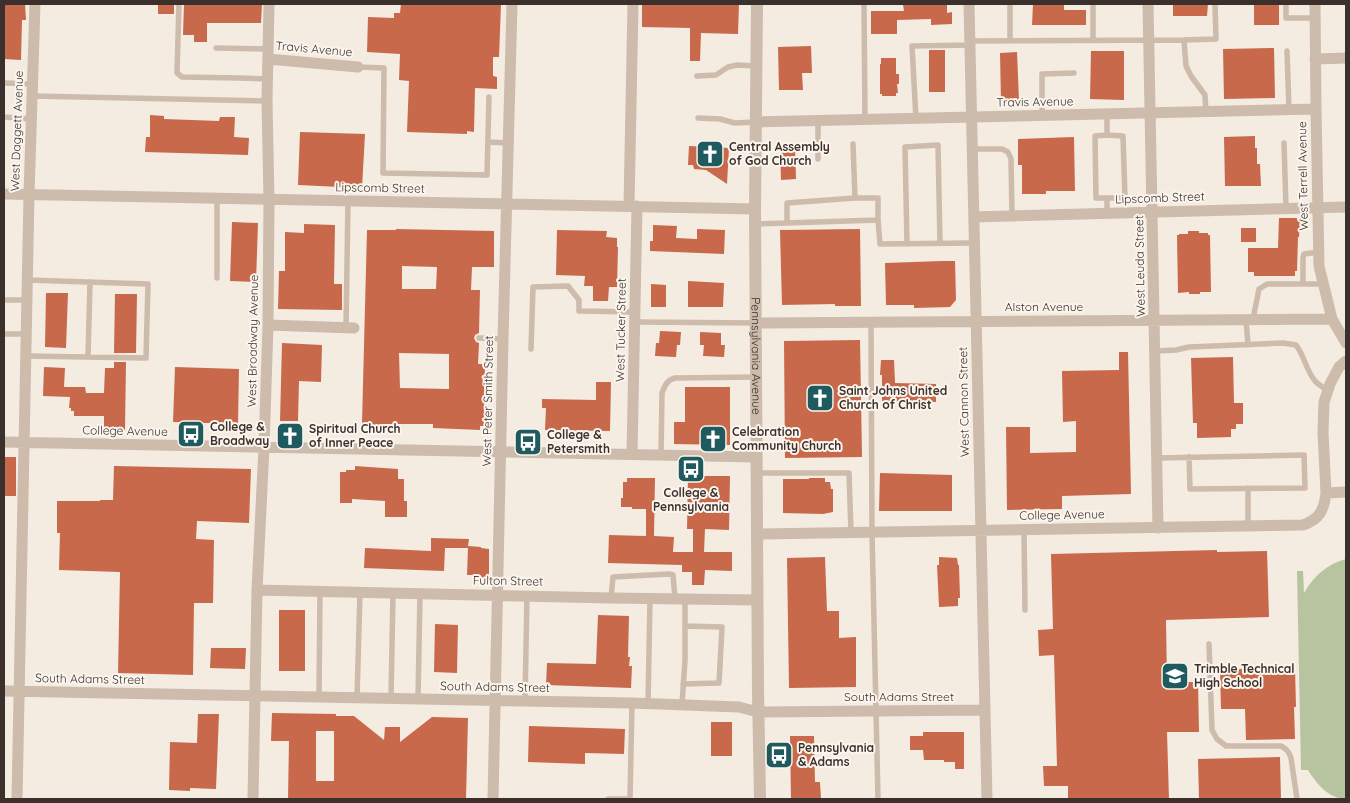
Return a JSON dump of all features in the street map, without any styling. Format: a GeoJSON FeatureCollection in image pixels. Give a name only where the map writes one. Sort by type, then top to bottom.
{"type":"FeatureCollection","features":[{"type":"Feature","properties":{"kind":"street","name":"West Daggett Avenue"},"geometry":{"type":"LineString","coordinates":[[17,799],[27,280],[35,4]]}},
{"type":"Feature","properties":{"kind":"street","name":"West Broadway Avenue"},"geometry":{"type":"LineString","coordinates":[[253,799],[257,590],[268,325],[269,200],[267,80],[269,4]]}},
{"type":"Feature","properties":{"kind":"street","name":"West Peter Smith Street"},"geometry":{"type":"LineString","coordinates":[[493,799],[512,4]]}},
{"type":"Feature","properties":{"kind":"street","name":"West Tucker Street"},"geometry":{"type":"LineString","coordinates":[[632,454],[635,317],[633,4]]}},
{"type":"Feature","properties":{"kind":"street","name":"Pennsylvania Avenue"},"geometry":{"type":"LineString","coordinates":[[757,4],[755,224],[760,799]]}},
{"type":"Feature","properties":{"kind":"street","name":"West Cannon Street"},"geometry":{"type":"LineString","coordinates":[[969,4],[987,799]]}},
{"type":"Feature","properties":{"kind":"street","name":"West Leuda Street"},"geometry":{"type":"LineString","coordinates":[[1148,4],[1158,528]]}},
{"type":"Feature","properties":{"kind":"street","name":"West Terrell Avenue"},"geometry":{"type":"LineString","coordinates":[[1315,4],[1319,266],[1332,318],[1346,343]]}},
{"type":"Feature","properties":{"kind":"street","name":"Travis Avenue"},"geometry":{"type":"LineString","coordinates":[[268,54],[358,67]]}},
{"type":"Feature","properties":{"kind":"street"},"geometry":{"type":"LineString","coordinates":[[1315,59],[1346,58]]}},
{"type":"Feature","properties":{"kind":"street","name":"Travis Avenue"},"geometry":{"type":"LineString","coordinates":[[755,122],[1316,109]]}},
{"type":"Feature","properties":{"kind":"street","name":"Lipscomb Street"},"geometry":{"type":"LineString","coordinates":[[4,194],[755,209]]}},
{"type":"Feature","properties":{"kind":"street","name":"Lipscomb Street"},"geometry":{"type":"LineString","coordinates":[[974,217],[1346,207]]}},
{"type":"Feature","properties":{"kind":"street","name":"Alston Avenue"},"geometry":{"type":"LineString","coordinates":[[756,323],[1332,318]]}},
{"type":"Feature","properties":{"kind":"street"},"geometry":{"type":"LineString","coordinates":[[268,325],[350,328]]}},
{"type":"Feature","properties":{"kind":"street"},"geometry":{"type":"LineString","coordinates":[[1346,361],[1339,367],[1324,402],[1323,432],[1326,493],[1346,492]]}},
{"type":"Feature","properties":{"kind":"street","name":"College Avenue"},"geometry":{"type":"LineString","coordinates":[[4,442],[756,457]]}},
{"type":"Feature","properties":{"kind":"street","name":"College Avenue"},"geometry":{"type":"LineString","coordinates":[[757,534],[1303,525],[1311,522],[1322,511],[1326,493]]}},
{"type":"Feature","properties":{"kind":"street","name":"Fulton Street"},"geometry":{"type":"LineString","coordinates":[[257,590],[757,600]]}},
{"type":"Feature","properties":{"kind":"street","name":"South Adams Street"},"geometry":{"type":"LineString","coordinates":[[4,691],[632,703],[739,707],[758,712],[985,710]]}},
{"type":"Feature","properties":{"kind":"lane"},"geometry":{"type":"LineString","coordinates":[[179,4],[177,73],[182,77],[267,80]]}},
{"type":"Feature","properties":{"kind":"lane"},"geometry":{"type":"LineString","coordinates":[[864,4],[865,119]]}},
{"type":"Feature","properties":{"kind":"lane"},"geometry":{"type":"LineString","coordinates":[[1010,4],[1010,41]]}},
{"type":"Feature","properties":{"kind":"lane"},"geometry":{"type":"LineString","coordinates":[[1093,4],[1093,41]]}},
{"type":"Feature","properties":{"kind":"lane"},"geometry":{"type":"LineString","coordinates":[[916,118],[912,46],[1010,41],[1216,39],[1215,4]]}},
{"type":"Feature","properties":{"kind":"lane"},"geometry":{"type":"LineString","coordinates":[[1286,4],[1286,18],[1315,18]]}},
{"type":"Feature","properties":{"kind":"lane"},"geometry":{"type":"LineString","coordinates":[[1184,40],[1186,66],[1205,95],[1206,112]]}},
{"type":"Feature","properties":{"kind":"lane"},"geometry":{"type":"LineString","coordinates":[[216,48],[268,54]]}},
{"type":"Feature","properties":{"kind":"lane"},"geometry":{"type":"LineString","coordinates":[[1288,51],[1288,110]]}},
{"type":"Feature","properties":{"kind":"lane"},"geometry":{"type":"LineString","coordinates":[[697,76],[716,75],[728,67],[737,65],[756,66]]}},
{"type":"Feature","properties":{"kind":"lane"},"geometry":{"type":"LineString","coordinates":[[358,67],[384,68],[383,173],[487,174],[490,97]]}},
{"type":"Feature","properties":{"kind":"lane"},"geometry":{"type":"LineString","coordinates":[[1042,116],[1042,74],[1074,73]]}},
{"type":"Feature","properties":{"kind":"lane"},"geometry":{"type":"LineString","coordinates":[[4,83],[32,90],[267,101]]}},
{"type":"Feature","properties":{"kind":"lane"},"geometry":{"type":"LineString","coordinates":[[1107,114],[1107,136]]}},
{"type":"Feature","properties":{"kind":"lane"},"geometry":{"type":"LineString","coordinates":[[4,118],[31,119]]}},
{"type":"Feature","properties":{"kind":"lane"},"geometry":{"type":"LineString","coordinates":[[698,118],[720,119],[735,123],[755,122]]}},
{"type":"Feature","properties":{"kind":"lane"},"geometry":{"type":"LineString","coordinates":[[818,120],[818,159]]}},
{"type":"Feature","properties":{"kind":"lane"},"geometry":{"type":"LineString","coordinates":[[1095,136],[1123,136],[1126,198],[1107,198],[1096,198],[1095,136]]}},
{"type":"Feature","properties":{"kind":"lane"},"geometry":{"type":"LineString","coordinates":[[488,142],[508,144]]}},
{"type":"Feature","properties":{"kind":"lane"},"geometry":{"type":"LineString","coordinates":[[1284,143],[1286,208]]}},
{"type":"Feature","properties":{"kind":"lane"},"geometry":{"type":"LineString","coordinates":[[853,144],[855,198]]}},
{"type":"Feature","properties":{"kind":"lane"},"geometry":{"type":"LineString","coordinates":[[907,244],[905,147],[938,145],[940,244]]}},
{"type":"Feature","properties":{"kind":"lane"},"geometry":{"type":"LineString","coordinates":[[972,149],[1002,149],[1008,152],[1011,160],[1012,216]]}},
{"type":"Feature","properties":{"kind":"lane"},"geometry":{"type":"LineString","coordinates":[[217,198],[217,278]]}},
{"type":"Feature","properties":{"kind":"lane"},"geometry":{"type":"LineString","coordinates":[[787,223],[788,203],[878,198],[880,244],[974,243]]}},
{"type":"Feature","properties":{"kind":"lane"},"geometry":{"type":"LineString","coordinates":[[1107,198],[1107,214]]}},
{"type":"Feature","properties":{"kind":"lane"},"geometry":{"type":"LineString","coordinates":[[348,201],[350,328]]}},
{"type":"Feature","properties":{"kind":"lane"},"geometry":{"type":"LineString","coordinates":[[755,224],[878,220]]}},
{"type":"Feature","properties":{"kind":"lane"},"geometry":{"type":"LineString","coordinates":[[1303,284],[1304,254],[1319,252]]}},
{"type":"Feature","properties":{"kind":"lane"},"geometry":{"type":"LineString","coordinates":[[26,356],[146,358],[148,284],[27,280]]}},
{"type":"Feature","properties":{"kind":"lane"},"geometry":{"type":"LineString","coordinates":[[88,357],[90,282]]}},
{"type":"Feature","properties":{"kind":"lane"},"geometry":{"type":"LineString","coordinates":[[1248,345],[1250,319],[1259,289],[1266,284],[1323,284]]}},
{"type":"Feature","properties":{"kind":"lane"},"geometry":{"type":"LineString","coordinates":[[531,349],[533,287],[568,286],[579,300],[579,311],[635,317],[756,323]]}},
{"type":"Feature","properties":{"kind":"lane"},"geometry":{"type":"LineString","coordinates":[[4,300],[27,300]]}},
{"type":"Feature","properties":{"kind":"lane"},"geometry":{"type":"LineString","coordinates":[[871,322],[872,532],[878,799]]}},
{"type":"Feature","properties":{"kind":"lane"},"geometry":{"type":"LineString","coordinates":[[4,334],[26,334]]}},
{"type":"Feature","properties":{"kind":"lane"},"geometry":{"type":"LineString","coordinates":[[479,338],[503,339]]}},
{"type":"Feature","properties":{"kind":"lane"},"geometry":{"type":"LineString","coordinates":[[1155,351],[1283,343],[1296,345],[1315,380],[1328,392]]}},
{"type":"Feature","properties":{"kind":"lane"},"geometry":{"type":"LineString","coordinates":[[662,455],[662,393],[670,380],[675,378],[756,378]]}},
{"type":"Feature","properties":{"kind":"lane"},"geometry":{"type":"LineString","coordinates":[[1157,458],[1304,455],[1305,488],[1190,489],[1189,458]]}},
{"type":"Feature","properties":{"kind":"lane"},"geometry":{"type":"LineString","coordinates":[[757,473],[849,473],[851,532]]}},
{"type":"Feature","properties":{"kind":"lane"},"geometry":{"type":"LineString","coordinates":[[1248,488],[1248,526]]}},
{"type":"Feature","properties":{"kind":"lane"},"geometry":{"type":"LineString","coordinates":[[1024,530],[1025,610]]}},
{"type":"Feature","properties":{"kind":"lane"},"geometry":{"type":"LineString","coordinates":[[611,598],[613,577],[673,575],[680,598],[685,626],[682,705]]}},
{"type":"Feature","properties":{"kind":"lane"},"geometry":{"type":"LineString","coordinates":[[319,697],[320,591]]}},
{"type":"Feature","properties":{"kind":"lane"},"geometry":{"type":"LineString","coordinates":[[357,698],[360,592]]}},
{"type":"Feature","properties":{"kind":"lane"},"geometry":{"type":"LineString","coordinates":[[391,698],[393,593]]}},
{"type":"Feature","properties":{"kind":"lane"},"geometry":{"type":"LineString","coordinates":[[418,699],[420,593]]}},
{"type":"Feature","properties":{"kind":"lane"},"geometry":{"type":"LineString","coordinates":[[525,701],[528,595]]}},
{"type":"Feature","properties":{"kind":"lane"},"geometry":{"type":"LineString","coordinates":[[648,704],[650,598]]}},
{"type":"Feature","properties":{"kind":"lane"},"geometry":{"type":"LineString","coordinates":[[684,684],[719,683],[722,627],[685,626]]}},
{"type":"Feature","properties":{"kind":"lane"},"geometry":{"type":"LineString","coordinates":[[1209,644],[1212,730],[1217,739],[1226,746],[1281,746],[1285,748],[1291,758],[1297,799]]}},
{"type":"Feature","properties":{"kind":"lane"},"geometry":{"type":"LineString","coordinates":[[608,799],[630,799],[632,703]]}},
{"type":"Feature","properties":{"kind":"green space"},"geometry":{"type":"Polygon","coordinates":[[[1346,559],[1346,799],[1329,793],[1319,785],[1308,770],[1301,770],[1297,571],[1303,571],[1304,593],[1312,581],[1322,572],[1333,564],[1346,559]]]}},
{"type":"Feature","properties":{"kind":"building"},"geometry":{"type":"Polygon","coordinates":[[[4,4],[25,4],[26,20],[22,20],[21,60],[4,59],[4,4]]]}},
{"type":"Feature","properties":{"kind":"building"},"geometry":{"type":"Polygon","coordinates":[[[158,4],[174,4],[174,14],[158,14],[158,4]]]}},
{"type":"Feature","properties":{"kind":"building"},"geometry":{"type":"Polygon","coordinates":[[[184,4],[262,4],[261,23],[207,23],[207,42],[194,42],[194,35],[183,35],[184,4]]]}},
{"type":"Feature","properties":{"kind":"building"},"geometry":{"type":"Polygon","coordinates":[[[401,4],[501,4],[499,57],[493,57],[493,76],[497,77],[497,89],[475,88],[474,132],[467,131],[467,134],[407,132],[409,81],[399,80],[400,54],[367,52],[368,17],[394,18],[394,13],[400,13],[401,4]]]}},
{"type":"Feature","properties":{"kind":"building"},"geometry":{"type":"Polygon","coordinates":[[[642,4],[739,4],[738,34],[701,33],[700,61],[690,61],[690,28],[642,27],[642,4]]]}},
{"type":"Feature","properties":{"kind":"building"},"geometry":{"type":"Polygon","coordinates":[[[903,4],[947,4],[947,13],[952,12],[952,24],[931,25],[931,19],[897,20],[897,34],[871,34],[871,11],[904,11],[903,4]]]}},
{"type":"Feature","properties":{"kind":"building"},"geometry":{"type":"Polygon","coordinates":[[[1033,4],[1064,4],[1064,10],[1086,10],[1086,25],[1032,25],[1033,4]]]}},
{"type":"Feature","properties":{"kind":"building"},"geometry":{"type":"Polygon","coordinates":[[[1173,4],[1208,4],[1207,16],[1173,16],[1173,4]]]}},
{"type":"Feature","properties":{"kind":"building"},"geometry":{"type":"Polygon","coordinates":[[[1254,4],[1279,4],[1279,25],[1254,25],[1254,4]]]}},
{"type":"Feature","properties":{"kind":"building"},"geometry":{"type":"Polygon","coordinates":[[[811,46],[812,73],[802,73],[803,90],[779,90],[778,47],[811,46]]]}},
{"type":"Feature","properties":{"kind":"building"},"geometry":{"type":"Polygon","coordinates":[[[1274,48],[1275,98],[1224,99],[1223,49],[1274,48]]]}},
{"type":"Feature","properties":{"kind":"building"},"geometry":{"type":"Polygon","coordinates":[[[929,50],[945,50],[945,92],[929,92],[929,50]]]}},
{"type":"Feature","properties":{"kind":"building"},"geometry":{"type":"Polygon","coordinates":[[[1091,51],[1124,51],[1124,100],[1090,99],[1091,51]]]}},
{"type":"Feature","properties":{"kind":"building"},"geometry":{"type":"Polygon","coordinates":[[[1017,52],[1019,100],[1001,101],[1000,53],[1017,52]]]}},
{"type":"Feature","properties":{"kind":"building"},"geometry":{"type":"Polygon","coordinates":[[[881,58],[896,58],[896,74],[899,74],[899,84],[897,84],[898,93],[896,93],[896,96],[882,96],[880,94],[881,58]]]}},
{"type":"Feature","properties":{"kind":"building"},"geometry":{"type":"Polygon","coordinates":[[[150,115],[164,116],[164,119],[219,121],[220,117],[235,117],[234,137],[249,138],[248,155],[145,152],[146,137],[150,137],[150,115]]]}},
{"type":"Feature","properties":{"kind":"building"},"geometry":{"type":"Polygon","coordinates":[[[300,132],[365,134],[362,188],[298,185],[300,132]]]}},
{"type":"Feature","properties":{"kind":"building"},"geometry":{"type":"Polygon","coordinates":[[[1255,136],[1257,164],[1260,164],[1261,186],[1225,186],[1224,137],[1255,136]]]}},
{"type":"Feature","properties":{"kind":"building"},"geometry":{"type":"Polygon","coordinates":[[[1074,137],[1075,191],[1046,191],[1046,194],[1022,194],[1022,165],[1018,165],[1018,139],[1074,137]]]}},
{"type":"Feature","properties":{"kind":"building"},"geometry":{"type":"Polygon","coordinates":[[[780,145],[795,145],[796,179],[781,180],[780,145]]]}},
{"type":"Feature","properties":{"kind":"building"},"geometry":{"type":"Polygon","coordinates":[[[689,146],[729,148],[727,184],[706,170],[694,169],[693,165],[688,165],[689,146]]]}},
{"type":"Feature","properties":{"kind":"building"},"geometry":{"type":"Polygon","coordinates":[[[1279,218],[1297,218],[1297,220],[1300,220],[1297,271],[1295,271],[1295,276],[1254,276],[1254,272],[1248,272],[1248,248],[1278,248],[1279,218]]]}},
{"type":"Feature","properties":{"kind":"building"},"geometry":{"type":"Polygon","coordinates":[[[232,222],[258,223],[256,282],[230,281],[232,222]]]}},
{"type":"Feature","properties":{"kind":"building"},"geometry":{"type":"Polygon","coordinates":[[[304,224],[335,225],[334,284],[342,284],[342,310],[278,309],[279,271],[285,271],[285,232],[304,233],[304,224]]]}},
{"type":"Feature","properties":{"kind":"building"},"geometry":{"type":"Polygon","coordinates":[[[653,225],[677,226],[676,238],[697,239],[697,229],[725,230],[724,254],[650,251],[650,241],[653,241],[653,225]]]}},
{"type":"Feature","properties":{"kind":"building"},"geometry":{"type":"Polygon","coordinates":[[[1241,228],[1256,228],[1256,242],[1241,242],[1241,228]]]}},
{"type":"Feature","properties":{"kind":"building"},"geometry":{"type":"Polygon","coordinates":[[[860,229],[861,306],[835,306],[835,304],[782,305],[780,230],[860,229]]]}},
{"type":"Feature","properties":{"kind":"building"},"geometry":{"type":"Polygon","coordinates":[[[367,230],[494,231],[494,267],[472,267],[471,290],[480,290],[479,333],[474,338],[479,343],[478,364],[485,364],[484,426],[480,426],[480,430],[433,428],[433,424],[382,424],[382,427],[364,427],[364,423],[362,423],[367,230]],[[402,266],[402,289],[436,289],[437,267],[402,266]],[[399,353],[400,388],[449,389],[449,354],[399,353]]]}},
{"type":"Feature","properties":{"kind":"building"},"geometry":{"type":"Polygon","coordinates":[[[557,230],[607,231],[606,237],[617,238],[617,287],[609,287],[608,301],[593,301],[593,286],[584,286],[585,276],[556,275],[557,230]]]}},
{"type":"Feature","properties":{"kind":"building"},"geometry":{"type":"Polygon","coordinates":[[[1188,231],[1199,231],[1199,233],[1208,233],[1210,235],[1211,292],[1200,292],[1200,294],[1178,293],[1177,235],[1188,234],[1188,231]]]}},
{"type":"Feature","properties":{"kind":"building"},"geometry":{"type":"Polygon","coordinates":[[[955,261],[956,300],[950,307],[914,308],[914,305],[886,305],[885,263],[955,261]]]}},
{"type":"Feature","properties":{"kind":"building"},"geometry":{"type":"Polygon","coordinates":[[[688,281],[724,283],[723,307],[688,307],[688,281]]]}},
{"type":"Feature","properties":{"kind":"building"},"geometry":{"type":"Polygon","coordinates":[[[651,284],[666,285],[666,307],[651,307],[651,284]]]}},
{"type":"Feature","properties":{"kind":"building"},"geometry":{"type":"Polygon","coordinates":[[[46,293],[68,293],[66,348],[45,347],[46,293]]]}},
{"type":"Feature","properties":{"kind":"building"},"geometry":{"type":"Polygon","coordinates":[[[115,294],[137,294],[136,353],[114,353],[115,294]]]}},
{"type":"Feature","properties":{"kind":"building"},"geometry":{"type":"Polygon","coordinates":[[[660,331],[681,332],[680,345],[677,345],[676,357],[655,356],[656,343],[659,343],[660,331]]]}},
{"type":"Feature","properties":{"kind":"building"},"geometry":{"type":"Polygon","coordinates":[[[700,332],[721,333],[721,345],[725,345],[724,357],[703,356],[704,345],[700,345],[700,332]]]}},
{"type":"Feature","properties":{"kind":"building"},"geometry":{"type":"Polygon","coordinates":[[[860,340],[862,457],[785,458],[784,341],[860,340]]]}},
{"type":"Feature","properties":{"kind":"building"},"geometry":{"type":"Polygon","coordinates":[[[282,343],[322,345],[321,382],[299,381],[298,421],[280,421],[282,343]]]}},
{"type":"Feature","properties":{"kind":"building"},"geometry":{"type":"Polygon","coordinates":[[[1119,352],[1128,352],[1131,494],[1062,496],[1062,509],[1007,510],[1006,427],[1030,427],[1030,453],[1076,452],[1076,421],[1063,422],[1062,371],[1119,370],[1119,352]]]}},
{"type":"Feature","properties":{"kind":"building"},"geometry":{"type":"Polygon","coordinates":[[[1233,357],[1234,403],[1243,403],[1243,424],[1236,424],[1236,429],[1231,429],[1231,437],[1197,438],[1197,423],[1193,423],[1191,358],[1233,357]]]}},
{"type":"Feature","properties":{"kind":"building"},"geometry":{"type":"Polygon","coordinates":[[[881,360],[894,360],[895,383],[936,384],[936,402],[882,401],[881,360]]]}},
{"type":"Feature","properties":{"kind":"building"},"geometry":{"type":"Polygon","coordinates":[[[114,362],[126,362],[125,430],[104,429],[104,416],[74,416],[74,411],[71,411],[71,408],[69,408],[70,397],[43,396],[44,367],[65,368],[64,387],[85,387],[86,393],[104,393],[105,368],[114,368],[114,362]]]}},
{"type":"Feature","properties":{"kind":"building"},"geometry":{"type":"Polygon","coordinates":[[[175,367],[239,369],[238,424],[173,422],[175,367]]]}},
{"type":"Feature","properties":{"kind":"building"},"geometry":{"type":"Polygon","coordinates":[[[596,382],[611,382],[610,431],[545,430],[546,408],[542,408],[542,399],[596,400],[596,382]]]}},
{"type":"Feature","properties":{"kind":"building"},"geometry":{"type":"Polygon","coordinates":[[[685,387],[730,387],[730,445],[674,444],[674,422],[685,422],[685,387]]]}},
{"type":"Feature","properties":{"kind":"building"},"geometry":{"type":"Polygon","coordinates":[[[4,457],[16,457],[16,496],[4,496],[4,457]]]}},
{"type":"Feature","properties":{"kind":"building"},"geometry":{"type":"Polygon","coordinates":[[[114,466],[251,469],[249,523],[197,521],[196,539],[214,540],[213,603],[194,603],[193,675],[118,673],[120,572],[59,570],[60,533],[57,533],[57,501],[113,500],[114,466]]]}},
{"type":"Feature","properties":{"kind":"building"},"geometry":{"type":"Polygon","coordinates":[[[355,466],[398,469],[398,479],[404,479],[404,501],[407,501],[407,517],[385,517],[385,501],[352,499],[352,503],[340,503],[340,472],[355,470],[355,466]]]}},
{"type":"Feature","properties":{"kind":"building"},"geometry":{"type":"Polygon","coordinates":[[[880,473],[952,475],[952,511],[879,511],[880,473]]]}},
{"type":"Feature","properties":{"kind":"building"},"geometry":{"type":"Polygon","coordinates":[[[688,476],[730,476],[729,530],[705,529],[704,552],[732,552],[732,571],[705,570],[704,585],[692,585],[692,572],[682,572],[682,565],[608,563],[609,535],[646,536],[646,509],[621,507],[623,482],[627,482],[627,478],[655,478],[654,536],[674,537],[673,552],[693,552],[693,529],[687,529],[688,476]]]}},
{"type":"Feature","properties":{"kind":"building"},"geometry":{"type":"Polygon","coordinates":[[[825,478],[825,482],[830,482],[831,489],[833,489],[833,512],[823,514],[783,513],[783,479],[825,478]]]}},
{"type":"Feature","properties":{"kind":"building"},"geometry":{"type":"Polygon","coordinates":[[[431,538],[469,539],[468,546],[489,549],[489,580],[476,580],[477,575],[467,575],[468,548],[445,548],[444,571],[364,568],[365,548],[431,551],[431,538]]]}},
{"type":"Feature","properties":{"kind":"building"},"geometry":{"type":"Polygon","coordinates":[[[1217,550],[1217,552],[1267,551],[1269,617],[1166,620],[1167,682],[1198,682],[1199,732],[1167,732],[1169,799],[1068,799],[1068,786],[1044,786],[1043,766],[1057,766],[1054,655],[1039,656],[1038,630],[1053,629],[1051,554],[1217,550]]]}},
{"type":"Feature","properties":{"kind":"building"},"geometry":{"type":"Polygon","coordinates":[[[825,557],[827,611],[839,611],[839,638],[856,637],[856,687],[789,688],[787,558],[825,557]]]}},
{"type":"Feature","properties":{"kind":"building"},"geometry":{"type":"Polygon","coordinates":[[[939,557],[957,558],[960,598],[958,598],[958,606],[939,607],[937,565],[939,565],[939,557]]]}},
{"type":"Feature","properties":{"kind":"building"},"geometry":{"type":"Polygon","coordinates":[[[279,610],[305,610],[305,671],[279,671],[279,610]]]}},
{"type":"Feature","properties":{"kind":"building"},"geometry":{"type":"Polygon","coordinates":[[[598,615],[629,616],[628,657],[630,657],[629,666],[632,666],[631,688],[546,685],[547,663],[596,664],[598,615]]]}},
{"type":"Feature","properties":{"kind":"building"},"geometry":{"type":"Polygon","coordinates":[[[435,624],[458,625],[457,673],[434,672],[435,624]]]}},
{"type":"Feature","properties":{"kind":"building"},"geometry":{"type":"Polygon","coordinates":[[[211,648],[246,648],[245,669],[210,668],[211,648]]]}},
{"type":"Feature","properties":{"kind":"building"},"geometry":{"type":"Polygon","coordinates":[[[1295,668],[1295,739],[1246,740],[1245,709],[1221,709],[1220,672],[1238,671],[1238,669],[1295,668]]]}},
{"type":"Feature","properties":{"kind":"building"},"geometry":{"type":"Polygon","coordinates":[[[272,713],[354,716],[384,740],[385,727],[400,727],[400,742],[432,717],[468,718],[466,799],[288,799],[289,741],[271,741],[272,713]],[[316,731],[316,781],[334,781],[334,731],[316,731]]]}},
{"type":"Feature","properties":{"kind":"building"},"geometry":{"type":"Polygon","coordinates":[[[198,714],[219,714],[216,789],[190,788],[190,791],[169,790],[170,742],[197,743],[198,714]]]}},
{"type":"Feature","properties":{"kind":"building"},"geometry":{"type":"Polygon","coordinates":[[[711,722],[732,722],[732,756],[711,756],[711,722]]]}},
{"type":"Feature","properties":{"kind":"building"},"geometry":{"type":"Polygon","coordinates":[[[529,726],[625,729],[624,754],[585,753],[585,764],[528,762],[529,726]]]}},
{"type":"Feature","properties":{"kind":"building"},"geometry":{"type":"Polygon","coordinates":[[[923,732],[964,732],[964,769],[955,769],[955,762],[924,760],[923,750],[910,750],[910,736],[923,736],[923,732]]]}},
{"type":"Feature","properties":{"kind":"building"},"geometry":{"type":"Polygon","coordinates":[[[790,736],[814,736],[815,782],[820,782],[821,799],[791,799],[790,736]]]}},
{"type":"Feature","properties":{"kind":"building"},"geometry":{"type":"Polygon","coordinates":[[[1280,757],[1281,799],[1199,799],[1198,759],[1280,757]]]}},
{"type":"Feature","properties":{"kind":"place","name":"Central Assembly of God Church"},"geometry":{"type":"Point","coordinates":[710,154]}},
{"type":"Feature","properties":{"kind":"place","name":"Saint Johns United Church of Christ"},"geometry":{"type":"Point","coordinates":[820,398]}},
{"type":"Feature","properties":{"kind":"place","name":"College & Broadway"},"geometry":{"type":"Point","coordinates":[191,434]}},
{"type":"Feature","properties":{"kind":"place","name":"Spiritual Church of Inner Peace"},"geometry":{"type":"Point","coordinates":[290,436]}},
{"type":"Feature","properties":{"kind":"place","name":"Celebration Community Church"},"geometry":{"type":"Point","coordinates":[713,439]}},
{"type":"Feature","properties":{"kind":"place","name":"College & Petersmith"},"geometry":{"type":"Point","coordinates":[528,442]}},
{"type":"Feature","properties":{"kind":"place","name":"College & Pennsylvania"},"geometry":{"type":"Point","coordinates":[691,469]}},
{"type":"Feature","properties":{"kind":"place","name":"Trimble Technical High School"},"geometry":{"type":"Point","coordinates":[1175,676]}},
{"type":"Feature","properties":{"kind":"place","name":"Pennsylvania & Adams"},"geometry":{"type":"Point","coordinates":[779,755]}}]}
